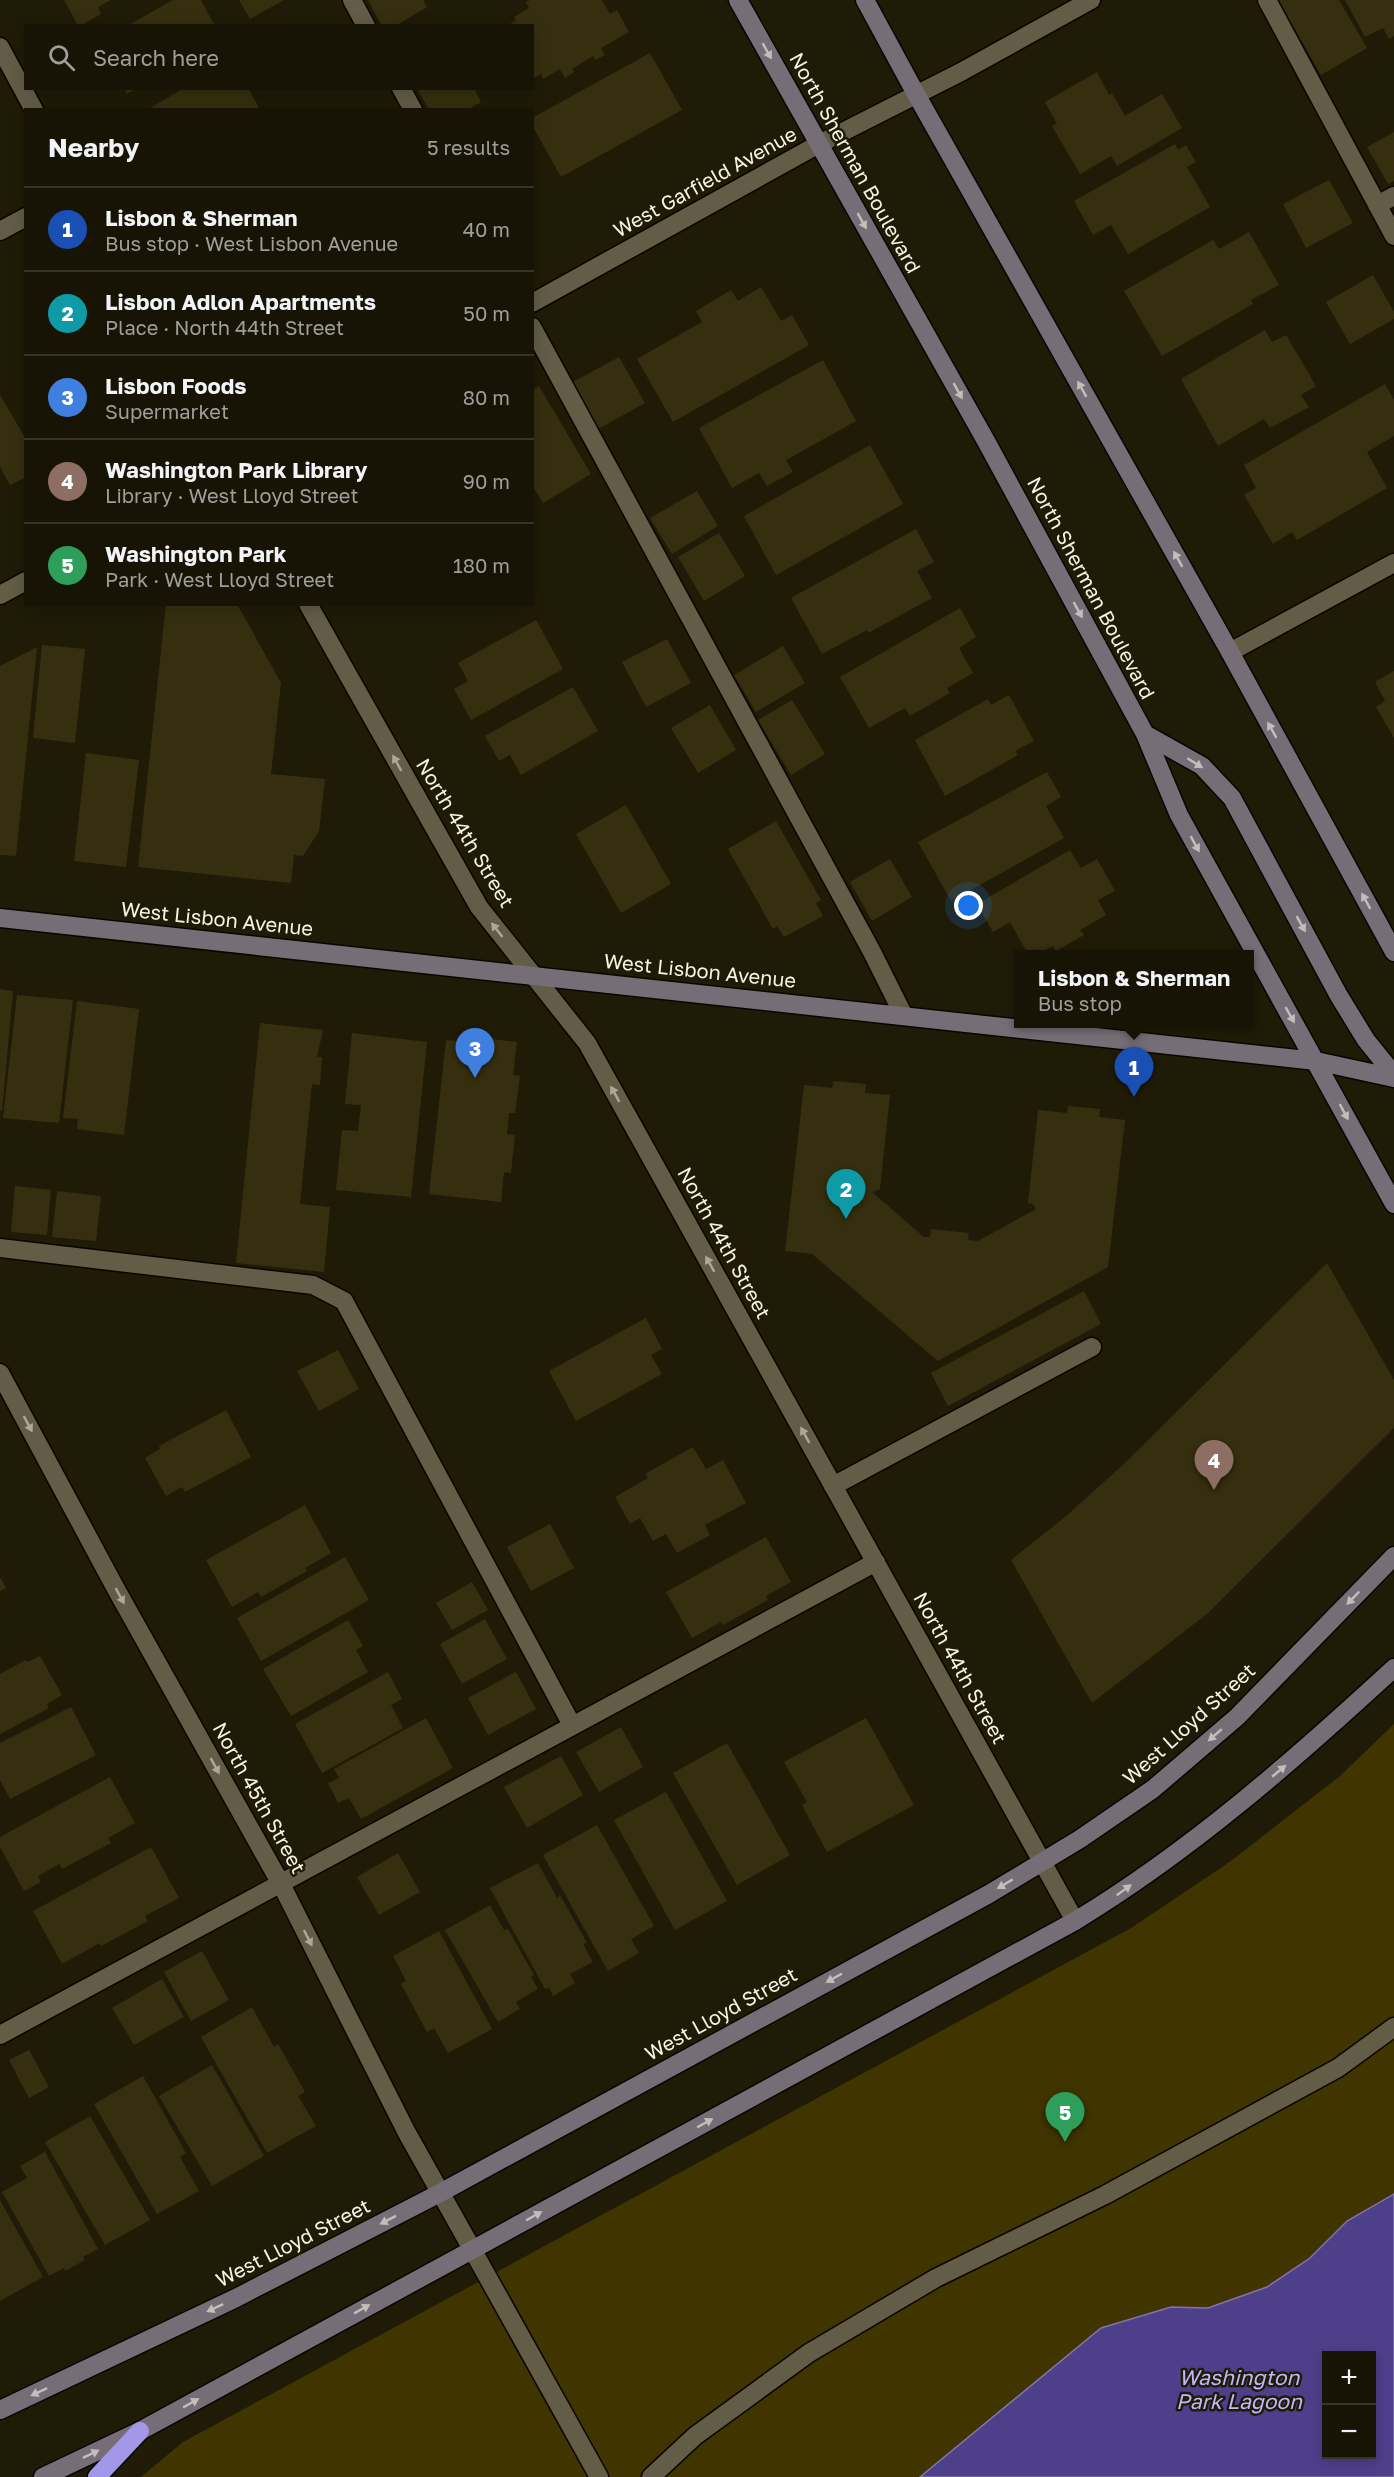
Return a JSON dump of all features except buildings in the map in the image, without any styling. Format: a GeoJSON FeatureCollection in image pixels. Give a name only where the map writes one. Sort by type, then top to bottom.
{"type":"FeatureCollection","features":[{"type":"Feature","properties":{"kind":"highway"},"geometry":{"type":"LineString","coordinates":[[97,2477],[140,2431]]}},
{"type":"Feature","properties":{"kind":"main road","name":"North Sherman Boulevard"},"geometry":{"type":"LineString","coordinates":[[738,0],[986,441],[1145,734],[1179,815],[1394,1204]]}},
{"type":"Feature","properties":{"kind":"main road"},"geometry":{"type":"LineString","coordinates":[[866,0],[915,94],[1230,652],[1394,952]]}},
{"type":"Feature","properties":{"kind":"main road"},"geometry":{"type":"LineString","coordinates":[[1145,734],[1202,766],[1232,798],[1345,1005],[1366,1040],[1394,1077]]}},
{"type":"Feature","properties":{"kind":"main road","name":"West Lisbon Avenue"},"geometry":{"type":"LineString","coordinates":[[0,918],[1014,1028]]}},
{"type":"Feature","properties":{"kind":"main road","name":"West Lisbon Avenue"},"geometry":{"type":"LineString","coordinates":[[1016,1028],[1316,1060],[1394,1077]]}},
{"type":"Feature","properties":{"kind":"main road","name":"West Lloyd Street"},"geometry":{"type":"LineString","coordinates":[[0,2410],[236,2298],[441,2193],[989,1893],[1080,1839],[1153,1790],[1237,1716],[1394,1556]]}},
{"type":"Feature","properties":{"kind":"main road"},"geometry":{"type":"LineString","coordinates":[[43,2477],[140,2431],[1075,1921],[1110,1900],[1206,1831],[1316,1740],[1394,1668]]}},
{"type":"Feature","properties":{"kind":"street"},"geometry":{"type":"LineString","coordinates":[[352,0],[365,24]]}},
{"type":"Feature","properties":{"kind":"street","name":"West Garfield Avenue"},"geometry":{"type":"LineString","coordinates":[[534,302],[819,144],[961,72],[1091,0]]}},
{"type":"Feature","properties":{"kind":"street"},"geometry":{"type":"LineString","coordinates":[[1267,0],[1394,236]]}},
{"type":"Feature","properties":{"kind":"street"},"geometry":{"type":"LineString","coordinates":[[0,47],[33,108]]}},
{"type":"Feature","properties":{"kind":"street"},"geometry":{"type":"LineString","coordinates":[[402,90],[412,108]]}},
{"type":"Feature","properties":{"kind":"street"},"geometry":{"type":"LineString","coordinates":[[1377,205],[1394,196]]}},
{"type":"Feature","properties":{"kind":"street"},"geometry":{"type":"LineString","coordinates":[[0,231],[24,218]]}},
{"type":"Feature","properties":{"kind":"street"},"geometry":{"type":"LineString","coordinates":[[534,331],[861,931],[904,1016]]}},
{"type":"Feature","properties":{"kind":"street"},"geometry":{"type":"LineString","coordinates":[[1230,652],[1394,562]]}},
{"type":"Feature","properties":{"kind":"street"},"geometry":{"type":"LineString","coordinates":[[0,595],[24,582]]}},
{"type":"Feature","properties":{"kind":"street","name":"North 44th Street"},"geometry":{"type":"LineString","coordinates":[[309,606],[479,907],[587,1043],[1075,1921]]}},
{"type":"Feature","properties":{"kind":"street"},"geometry":{"type":"LineString","coordinates":[[0,1248],[313,1285],[344,1301],[572,1725]]}},
{"type":"Feature","properties":{"kind":"street"},"geometry":{"type":"LineString","coordinates":[[833,1486],[1092,1347]]}},
{"type":"Feature","properties":{"kind":"street","name":"North 45th Street"},"geometry":{"type":"LineString","coordinates":[[0,1373],[116,1589],[281,1884],[407,2133],[599,2477]]}},
{"type":"Feature","properties":{"kind":"street"},"geometry":{"type":"LineString","coordinates":[[0,2035],[876,1562]]}},
{"type":"Feature","properties":{"kind":"street"},"geometry":{"type":"LineString","coordinates":[[651,2477],[695,2436],[809,2353],[936,2278],[1105,2195],[1338,2068],[1394,2027]]}},
{"type":"Feature","properties":{"kind":"shaded area"},"geometry":{"type":"Polygon","coordinates":[[[1394,1724],[1394,2477],[141,2477],[183,2442],[1131,1928],[1231,1861],[1340,1776],[1394,1724]]]}},
{"type":"Feature","properties":{"kind":"water","name":"Washington Park Lagoon"},"geometry":{"type":"Polygon","coordinates":[[[1394,2194],[1394,2477],[920,2477],[1101,2328],[1171,2307],[1208,2308],[1267,2287],[1310,2258],[1347,2221],[1394,2194]]]}},
{"type":"Feature","properties":{"kind":"place","name":"Lisbon Foods"},"geometry":{"type":"Point","coordinates":[475,1078]}},
{"type":"Feature","properties":{"kind":"place","name":"Lisbon & Sherman"},"geometry":{"type":"Point","coordinates":[1134,1097]}},
{"type":"Feature","properties":{"kind":"place","name":"Lisbon Adlon Apartments"},"geometry":{"type":"Point","coordinates":[846,1219]}},
{"type":"Feature","properties":{"kind":"place","name":"Washington Park Library"},"geometry":{"type":"Point","coordinates":[1214,1490]}},
{"type":"Feature","properties":{"kind":"place","name":"Washington Park"},"geometry":{"type":"Point","coordinates":[1065,2142]}}]}
